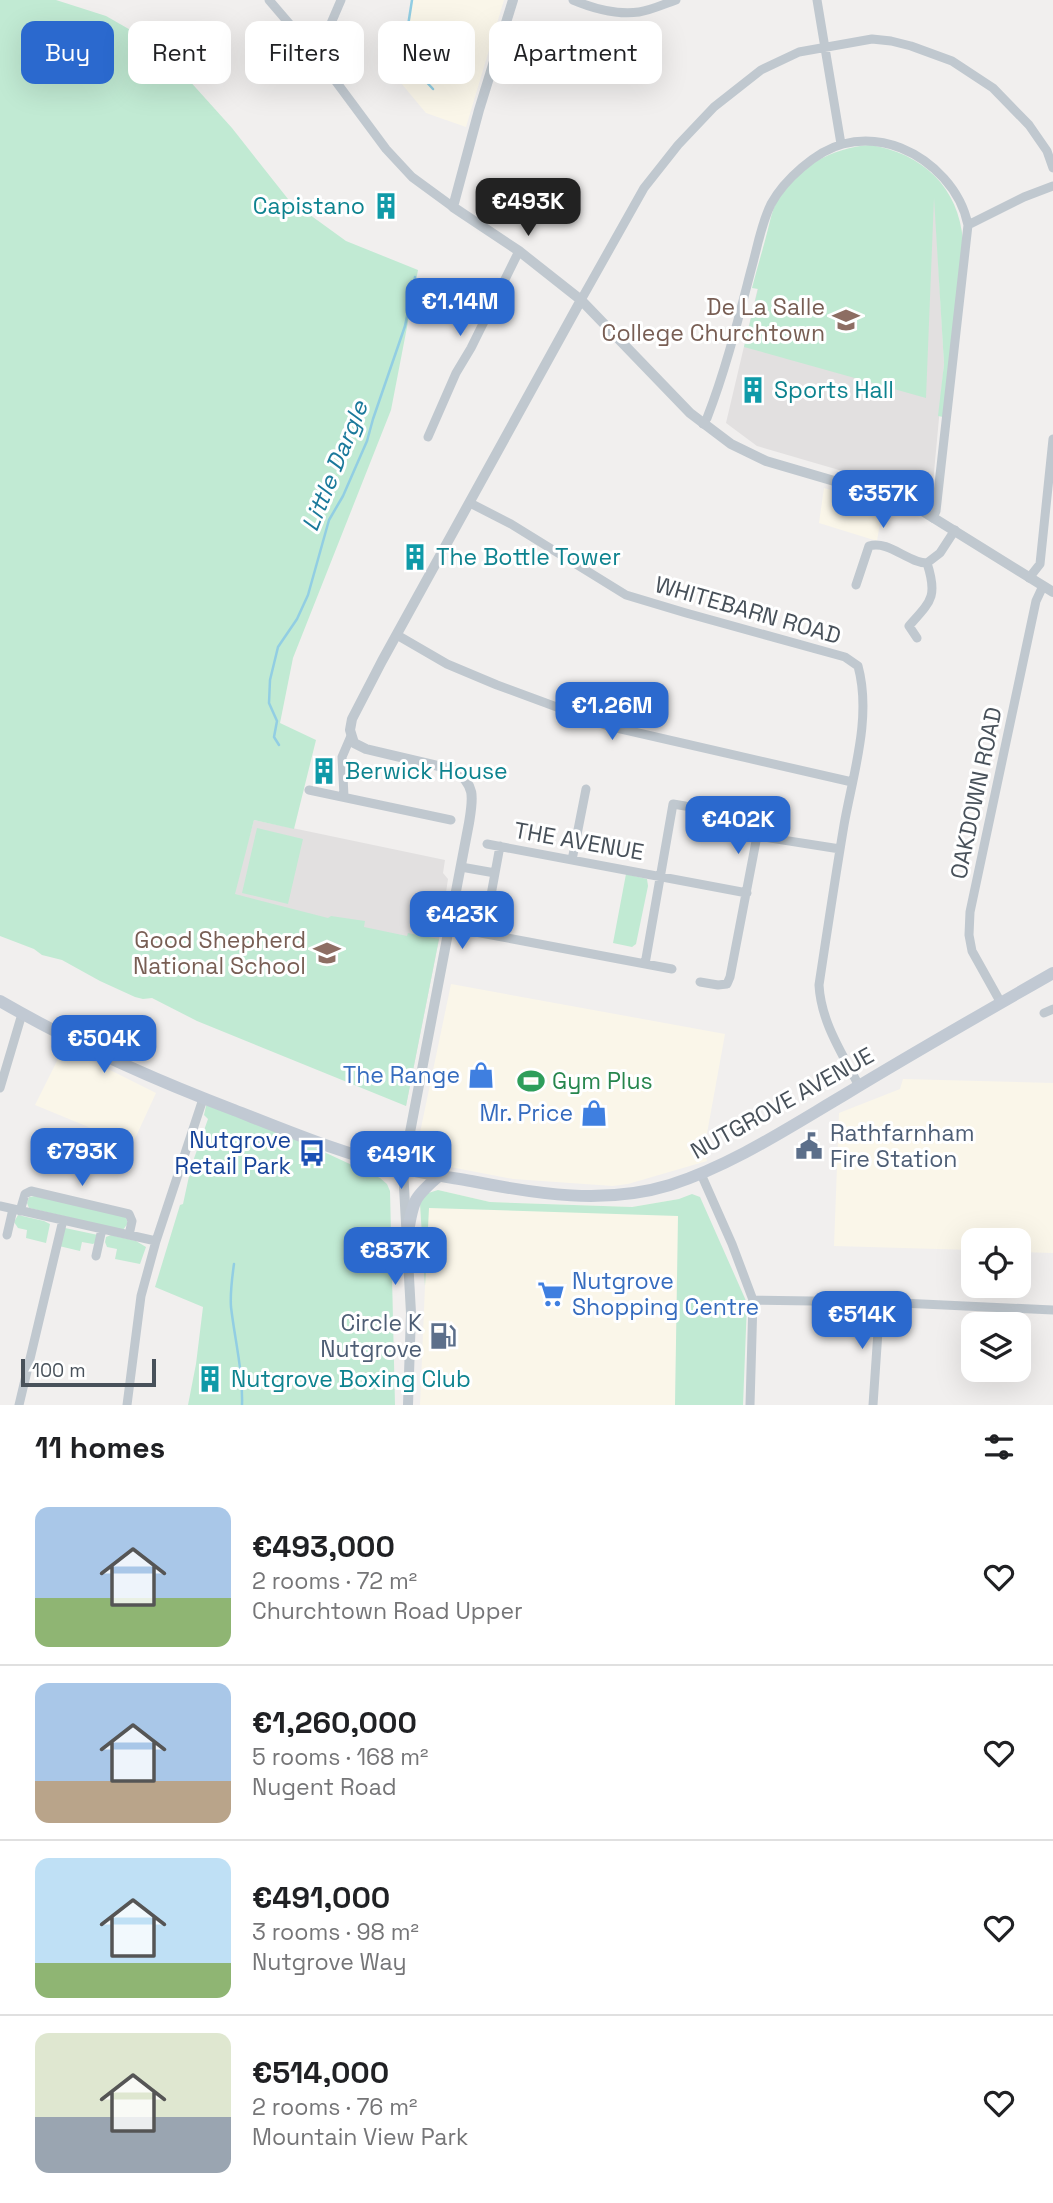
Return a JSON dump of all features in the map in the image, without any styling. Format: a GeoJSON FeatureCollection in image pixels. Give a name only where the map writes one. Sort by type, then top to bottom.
{"type":"FeatureCollection","features":[{"type":"Feature","properties":{"kind":"main road","name":"NUTGROVE AVENUE"},"geometry":{"type":"LineString","coordinates":[[0,1001],[89,1050],[145,1076],[332,1148],[404,1168],[526,1191],[587,1196],[630,1195],[701,1174],[764,1142],[1053,973]]}},
{"type":"Feature","properties":{"kind":"main road"},"geometry":{"type":"LineString","coordinates":[[408,1232],[412,1207],[418,1194],[440,1175]]}},
{"type":"Feature","properties":{"kind":"street"},"geometry":{"type":"LineString","coordinates":[[269,0],[287,21]]}},
{"type":"Feature","properties":{"kind":"street"},"geometry":{"type":"LineString","coordinates":[[332,21],[341,0]]}},
{"type":"Feature","properties":{"kind":"street"},"geometry":{"type":"LineString","coordinates":[[453,207],[513,0]]}},
{"type":"Feature","properties":{"kind":"street"},"geometry":{"type":"LineString","coordinates":[[573,0],[586,6],[636,12],[676,0]]}},
{"type":"Feature","properties":{"kind":"street"},"geometry":{"type":"LineString","coordinates":[[817,0],[841,144]]}},
{"type":"Feature","properties":{"kind":"street"},"geometry":{"type":"LineString","coordinates":[[344,796],[342,757],[351,736],[352,719],[397,635],[644,188],[678,145],[714,107],[761,70],[799,52],[872,39],[891,41],[952,61],[993,88],[1029,125],[1047,151],[1053,168]]}},
{"type":"Feature","properties":{"kind":"street"},"geometry":{"type":"LineString","coordinates":[[338,84],[386,149],[412,177],[519,251],[581,300],[690,413],[731,444],[766,461],[915,507],[1048,589]]}},
{"type":"Feature","properties":{"kind":"street"},"geometry":{"type":"LineString","coordinates":[[703,424],[725,371],[770,206],[801,168],[841,144],[884,144],[901,149],[918,157],[941,175],[965,210],[968,225],[936,511],[933,518]]}},
{"type":"Feature","properties":{"kind":"street"},"geometry":{"type":"LineString","coordinates":[[968,225],[1053,186]]}},
{"type":"Feature","properties":{"kind":"street"},"geometry":{"type":"LineString","coordinates":[[428,437],[456,373],[519,251]]}},
{"type":"Feature","properties":{"kind":"street"},"geometry":{"type":"LineString","coordinates":[[1029,578],[1040,564],[1053,439]]}},
{"type":"Feature","properties":{"kind":"street","name":"WHITEBARN ROAD"},"geometry":{"type":"LineString","coordinates":[[470,503],[511,524],[626,595],[845,657],[858,666],[864,699],[860,739],[819,985],[820,1003],[829,1030],[859,1086]]}},
{"type":"Feature","properties":{"kind":"street"},"geometry":{"type":"LineString","coordinates":[[856,585],[867,550],[873,544],[881,545],[919,563],[928,563],[940,554],[955,530]]}},
{"type":"Feature","properties":{"kind":"street"},"geometry":{"type":"LineString","coordinates":[[917,638],[909,626],[931,599],[934,590],[928,563]]}},
{"type":"Feature","properties":{"kind":"street"},"geometry":{"type":"LineString","coordinates":[[860,573],[872,576]]}},
{"type":"Feature","properties":{"kind":"street","name":"OAKDOWN ROAD"},"geometry":{"type":"LineString","coordinates":[[1001,1003],[972,951],[969,935],[970,912],[1036,601],[1048,589]]}},
{"type":"Feature","properties":{"kind":"street"},"geometry":{"type":"LineString","coordinates":[[397,635],[460,669],[497,685],[608,726],[852,782]]}},
{"type":"Feature","properties":{"kind":"street"},"geometry":{"type":"LineString","coordinates":[[351,736],[354,743],[366,749],[454,770],[464,776],[471,787],[472,804],[461,867],[404,1168],[411,1313],[408,1405]]}},
{"type":"Feature","properties":{"kind":"street"},"geometry":{"type":"LineString","coordinates":[[572,860],[586,789]]}},
{"type":"Feature","properties":{"kind":"street"},"geometry":{"type":"LineString","coordinates":[[309,790],[451,820]]}},
{"type":"Feature","properties":{"kind":"street"},"geometry":{"type":"LineString","coordinates":[[645,964],[673,804],[685,806]]}},
{"type":"Feature","properties":{"kind":"street"},"geometry":{"type":"LineString","coordinates":[[700,982],[727,984],[730,977],[760,821]]}},
{"type":"Feature","properties":{"kind":"street"},"geometry":{"type":"LineString","coordinates":[[757,836],[840,849]]}},
{"type":"Feature","properties":{"kind":"street","name":"THE AVENUE"},"geometry":{"type":"LineString","coordinates":[[487,844],[747,892]]}},
{"type":"Feature","properties":{"kind":"street"},"geometry":{"type":"LineString","coordinates":[[484,933],[500,846]]}},
{"type":"Feature","properties":{"kind":"street"},"geometry":{"type":"LineString","coordinates":[[461,867],[495,873]]}},
{"type":"Feature","properties":{"kind":"street"},"geometry":{"type":"LineString","coordinates":[[470,931],[672,969]]}},
{"type":"Feature","properties":{"kind":"street"},"geometry":{"type":"LineString","coordinates":[[0,1088],[22,1014]]}},
{"type":"Feature","properties":{"kind":"street"},"geometry":{"type":"LineString","coordinates":[[127,1405],[141,1296],[156,1241],[203,1099]]}},
{"type":"Feature","properties":{"kind":"street"},"geometry":{"type":"LineString","coordinates":[[701,1174],[754,1300],[750,1405]]}},
{"type":"Feature","properties":{"kind":"street"},"geometry":{"type":"LineString","coordinates":[[7,1235],[25,1194],[31,1191],[129,1214],[132,1221],[129,1235]]}},
{"type":"Feature","properties":{"kind":"street"},"geometry":{"type":"LineString","coordinates":[[0,1206],[156,1241]]}},
{"type":"Feature","properties":{"kind":"street"},"geometry":{"type":"LineString","coordinates":[[19,1405],[63,1220]]}},
{"type":"Feature","properties":{"kind":"street"},"geometry":{"type":"LineString","coordinates":[[96,1256],[102,1229]]}},
{"type":"Feature","properties":{"kind":"street"},"geometry":{"type":"LineString","coordinates":[[754,1300],[1053,1310]]}},
{"type":"Feature","properties":{"kind":"street"},"geometry":{"type":"LineString","coordinates":[[873,1405],[880,1303]]}},
{"type":"Feature","properties":{"kind":"shaded area"},"geometry":{"type":"Polygon","coordinates":[[[411,0],[504,0],[498,21],[489,21],[489,50],[466,127],[426,113],[402,84],[475,84],[475,21],[408,21],[411,0]]]}},
{"type":"Feature","properties":{"kind":"shaded area","name":"De La Salle College Churchtown"},"geometry":{"type":"Polygon","coordinates":[[[934,185],[944,364],[932,494],[929,499],[922,500],[896,488],[757,446],[726,423],[770,236],[934,185]]]}},
{"type":"Feature","properties":{"kind":"shaded area"},"geometry":{"type":"Polygon","coordinates":[[[824,488],[883,505],[877,541],[819,523],[824,488]]]}},
{"type":"Feature","properties":{"kind":"shaded area","name":"Good Shepherd National School"},"geometry":{"type":"Polygon","coordinates":[[[254,820],[445,860],[443,873],[448,879],[439,939],[406,1106],[213,966],[254,820]]]}},
{"type":"Feature","properties":{"kind":"shaded area"},"geometry":{"type":"Polygon","coordinates":[[[451,984],[725,1034],[704,1150],[707,1161],[613,1186],[513,1179],[419,1159],[417,1147],[451,984]]]}},
{"type":"Feature","properties":{"kind":"shaded area"},"geometry":{"type":"Polygon","coordinates":[[[64,1047],[156,1093],[132,1145],[35,1105],[64,1047]]]}},
{"type":"Feature","properties":{"kind":"shaded area"},"geometry":{"type":"Polygon","coordinates":[[[903,1079],[1053,1083],[1053,1253],[1031,1252],[1031,1228],[961,1228],[961,1250],[834,1246],[839,1113],[900,1089],[903,1079]]]}},
{"type":"Feature","properties":{"kind":"shaded area","name":"Nutgrove Shopping Centre"},"geometry":{"type":"Polygon","coordinates":[[[438,1190],[490,1202],[632,1207],[679,1199],[675,1405],[420,1405],[425,1286],[420,1204],[438,1190]]]}},
{"type":"Feature","properties":{"kind":"green space"},"geometry":{"type":"Polygon","coordinates":[[[0,0],[56,0],[106,16],[128,29],[128,84],[192,84],[232,128],[288,199],[346,241],[418,270],[391,410],[293,658],[280,723],[316,740],[294,829],[254,820],[235,894],[328,918],[331,916],[365,921],[364,927],[439,939],[406,1106],[197,1021],[152,998],[135,997],[62,960],[42,955],[34,949],[0,936],[0,0]]]}},
{"type":"Feature","properties":{"kind":"green space"},"geometry":{"type":"Polygon","coordinates":[[[870,145],[906,156],[934,176],[946,189],[960,222],[963,241],[943,417],[938,416],[944,364],[934,198],[926,398],[744,347],[758,289],[752,288],[772,213],[783,191],[803,170],[828,155],[870,145]]]}},
{"type":"Feature","properties":{"kind":"green space"},"geometry":{"type":"Polygon","coordinates":[[[257,828],[303,839],[288,904],[242,893],[257,828]]]}},
{"type":"Feature","properties":{"kind":"green space"},"geometry":{"type":"Polygon","coordinates":[[[626,874],[647,879],[648,886],[636,944],[632,947],[613,943],[626,874]]]}},
{"type":"Feature","properties":{"kind":"green space"},"geometry":{"type":"Polygon","coordinates":[[[212,1100],[380,1178],[387,1184],[390,1191],[395,1405],[188,1405],[203,1307],[155,1287],[208,1119],[204,1115],[206,1106],[212,1100]]]}},
{"type":"Feature","properties":{"kind":"green space"},"geometry":{"type":"Polygon","coordinates":[[[438,1190],[490,1202],[632,1207],[679,1199],[692,1194],[700,1197],[747,1303],[743,1405],[675,1405],[678,1216],[429,1208],[425,1286],[420,1204],[425,1194],[438,1190]]]}},
{"type":"Feature","properties":{"kind":"green space"},"geometry":{"type":"Polygon","coordinates":[[[35,1196],[125,1216],[128,1223],[123,1230],[29,1208],[29,1197],[35,1196]]]}},
{"type":"Feature","properties":{"kind":"green space"},"geometry":{"type":"Polygon","coordinates":[[[18,1215],[50,1224],[46,1243],[26,1238],[27,1230],[18,1228],[14,1222],[18,1215]]]}},
{"type":"Feature","properties":{"kind":"green space"},"geometry":{"type":"Polygon","coordinates":[[[65,1228],[98,1235],[96,1242],[82,1242],[80,1251],[59,1246],[65,1228]]]}},
{"type":"Feature","properties":{"kind":"green space"},"geometry":{"type":"Polygon","coordinates":[[[111,1235],[136,1241],[146,1247],[140,1264],[115,1259],[117,1249],[107,1247],[105,1242],[106,1237],[111,1235]]]}},
{"type":"Feature","properties":{"kind":"waterway","name":"Little Dargle"},"geometry":{"type":"LineString","coordinates":[[412,0],[405,45],[407,61],[433,89]]}},
{"type":"Feature","properties":{"kind":"waterway","name":"Little Dargle"},"geometry":{"type":"LineString","coordinates":[[279,745],[274,737],[277,721],[269,703],[270,680],[278,647],[297,619],[308,595],[329,520],[343,496],[367,441],[405,326],[415,277]]}},
{"type":"Feature","properties":{"kind":"waterway","name":"Little Dargle"},"geometry":{"type":"LineString","coordinates":[[234,1264],[231,1307],[240,1368],[242,1405]]}},
{"type":"Feature","properties":{"kind":"place","name":"Capistano"},"geometry":{"type":"Point","coordinates":[386,206]}},
{"type":"Feature","properties":{"kind":"place","name":"De La Salle College Churchtown"},"geometry":{"type":"Point","coordinates":[846,320]}},
{"type":"Feature","properties":{"kind":"place","name":"Sports Hall"},"geometry":{"type":"Point","coordinates":[753,390]}},
{"type":"Feature","properties":{"kind":"place","name":"The Bottle Tower"},"geometry":{"type":"Point","coordinates":[415,557]}},
{"type":"Feature","properties":{"kind":"place","name":"Berwick House"},"geometry":{"type":"Point","coordinates":[324,771]}},
{"type":"Feature","properties":{"kind":"place","name":"Good Shepherd National School"},"geometry":{"type":"Point","coordinates":[327,953]}},
{"type":"Feature","properties":{"kind":"place","name":"The Range"},"geometry":{"type":"Point","coordinates":[481,1075]}},
{"type":"Feature","properties":{"kind":"place","name":"Gym Plus"},"geometry":{"type":"Point","coordinates":[531,1081]}},
{"type":"Feature","properties":{"kind":"place","name":"Mr. Price"},"geometry":{"type":"Point","coordinates":[594,1113]}},
{"type":"Feature","properties":{"kind":"place","name":"Rathfarnham Fire Station"},"geometry":{"type":"Point","coordinates":[809,1146]}},
{"type":"Feature","properties":{"kind":"place","name":"Nutgrove Retail Park"},"geometry":{"type":"Point","coordinates":[312,1153]}},
{"type":"Feature","properties":{"kind":"place","name":"Nutgrove Shopping Centre"},"geometry":{"type":"Point","coordinates":[551,1294]}},
{"type":"Feature","properties":{"kind":"place","name":"Circle K Nutgrove"},"geometry":{"type":"Point","coordinates":[443,1336]}},
{"type":"Feature","properties":{"kind":"place","name":"Nutgrove Boxing Club"},"geometry":{"type":"Point","coordinates":[210,1379]}}]}
